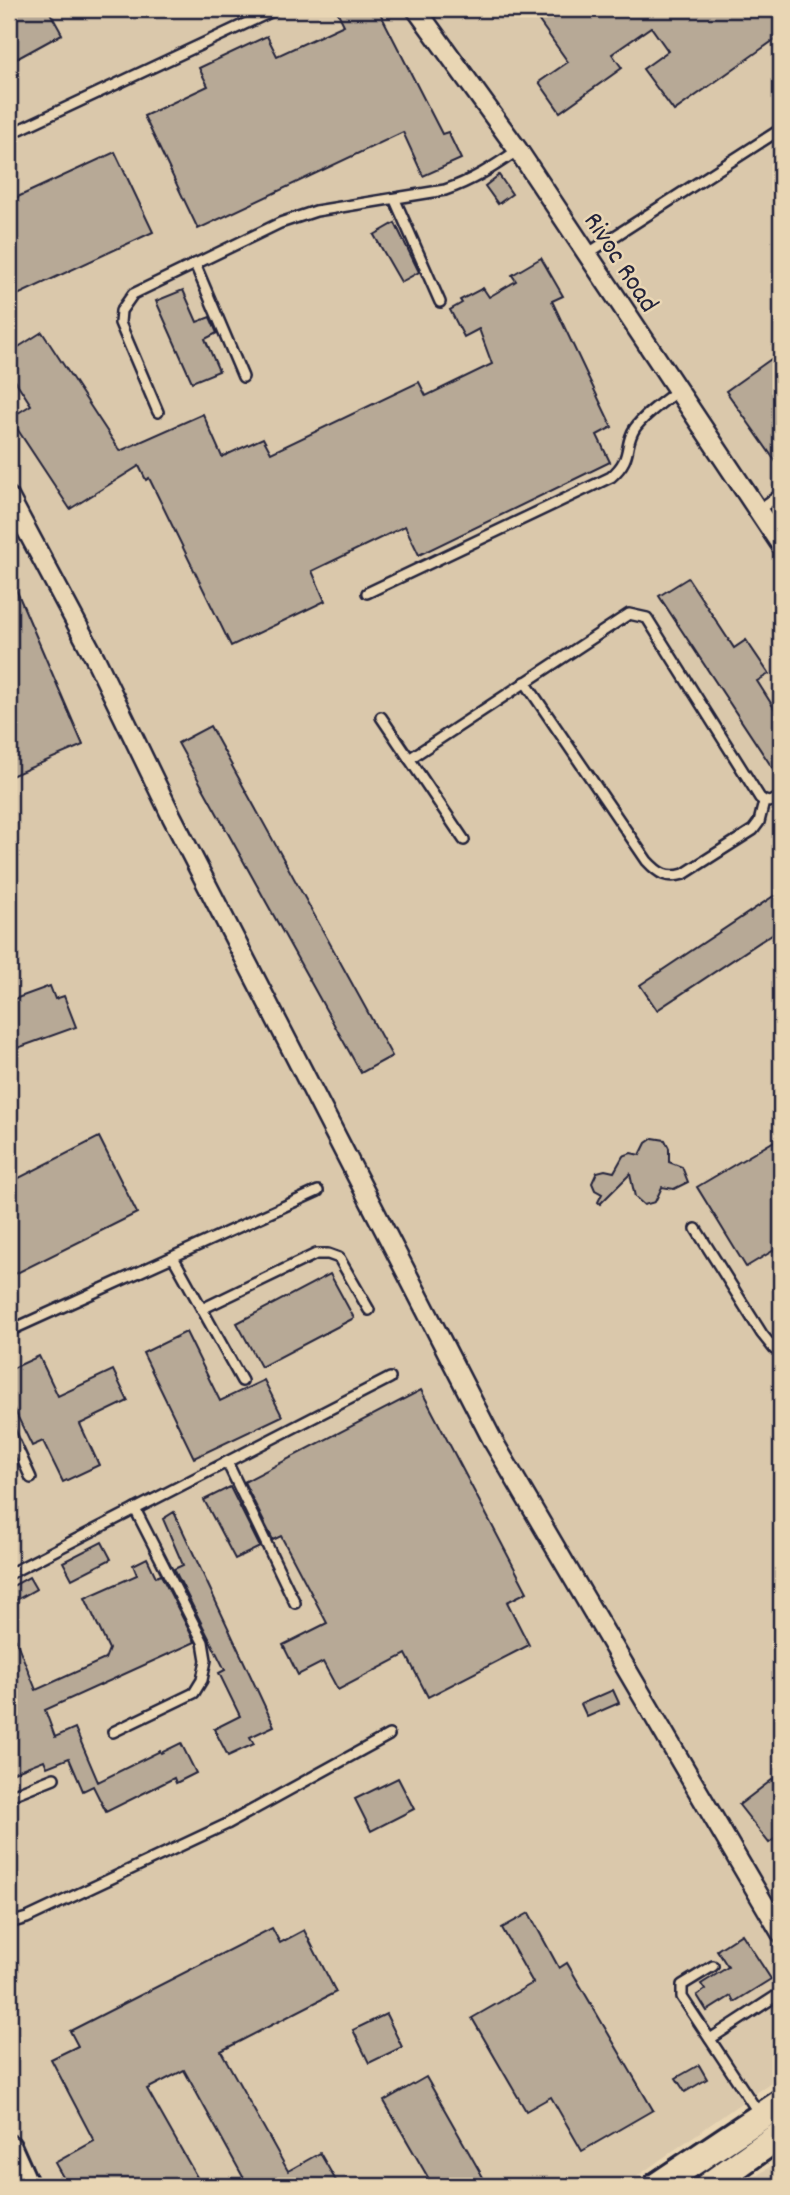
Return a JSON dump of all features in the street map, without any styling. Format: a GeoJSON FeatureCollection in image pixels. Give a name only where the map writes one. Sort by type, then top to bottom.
{"type":"FeatureCollection","features":[{"type":"Feature","properties":{"kind":"main road"},"geometry":{"type":"LineString","coordinates":[[657,2186],[775,2127]]}},
{"type":"Feature","properties":{"kind":"main road"},"geometry":{"type":"LineString","coordinates":[[708,2186],[775,2127]]}},
{"type":"Feature","properties":{"kind":"street","name":"Rivoc Road"},"geometry":{"type":"LineString","coordinates":[[416,9],[518,150],[781,545]]}},
{"type":"Feature","properties":{"kind":"street"},"geometry":{"type":"LineString","coordinates":[[9,497],[95,658],[171,815],[493,1441],[781,1933]]}},
{"type":"Feature","properties":{"kind":"street"},"geometry":{"type":"LineString","coordinates":[[9,2148],[26,2186]]}},
{"type":"Feature","properties":{"kind":"lane"},"geometry":{"type":"LineString","coordinates":[[12,133],[277,9]]}},
{"type":"Feature","properties":{"kind":"lane"},"geometry":{"type":"LineString","coordinates":[[587,254],[781,129]]}},
{"type":"Feature","properties":{"kind":"lane"},"geometry":{"type":"LineString","coordinates":[[158,412],[120,323],[121,311],[133,294],[280,223],[316,211],[444,190],[494,167],[518,150]]}},
{"type":"Feature","properties":{"kind":"lane"},"geometry":{"type":"LineString","coordinates":[[395,200],[440,302]]}},
{"type":"Feature","properties":{"kind":"lane"},"geometry":{"type":"LineString","coordinates":[[195,264],[243,377]]}},
{"type":"Feature","properties":{"kind":"lane"},"geometry":{"type":"LineString","coordinates":[[367,593],[611,477],[620,469],[627,456],[635,429],[677,391]]}},
{"type":"Feature","properties":{"kind":"lane"},"geometry":{"type":"LineString","coordinates":[[758,510],[781,494]]}},
{"type":"Feature","properties":{"kind":"lane"},"geometry":{"type":"LineString","coordinates":[[409,758],[525,682],[629,614],[647,618],[764,802],[753,830],[684,874],[673,877],[658,873],[647,861],[525,682]]}},
{"type":"Feature","properties":{"kind":"lane"},"geometry":{"type":"LineString","coordinates":[[381,717],[464,840]]}},
{"type":"Feature","properties":{"kind":"lane"},"geometry":{"type":"LineString","coordinates":[[764,802],[781,796]]}},
{"type":"Feature","properties":{"kind":"lane"},"geometry":{"type":"LineString","coordinates":[[9,1331],[318,1191]]}},
{"type":"Feature","properties":{"kind":"lane"},"geometry":{"type":"LineString","coordinates":[[696,1229],[762,1334],[774,1349],[781,1352]]}},
{"type":"Feature","properties":{"kind":"lane"},"geometry":{"type":"LineString","coordinates":[[202,1309],[316,1254],[328,1254],[339,1258],[369,1310]]}},
{"type":"Feature","properties":{"kind":"lane"},"geometry":{"type":"LineString","coordinates":[[173,1257],[242,1381]]}},
{"type":"Feature","properties":{"kind":"lane"},"geometry":{"type":"LineString","coordinates":[[9,1574],[390,1378]]}},
{"type":"Feature","properties":{"kind":"lane"},"geometry":{"type":"LineString","coordinates":[[9,1430],[31,1478]]}},
{"type":"Feature","properties":{"kind":"lane"},"geometry":{"type":"LineString","coordinates":[[226,1462],[295,1603]]}},
{"type":"Feature","properties":{"kind":"lane"},"geometry":{"type":"LineString","coordinates":[[114,1732],[194,1693],[202,1680],[206,1660],[203,1642],[135,1509]]}},
{"type":"Feature","properties":{"kind":"lane"},"geometry":{"type":"LineString","coordinates":[[9,1926],[227,1824],[389,1735]]}},
{"type":"Feature","properties":{"kind":"lane"},"geometry":{"type":"LineString","coordinates":[[9,1796],[54,1777]]}},
{"type":"Feature","properties":{"kind":"lane"},"geometry":{"type":"LineString","coordinates":[[713,1966],[682,1985],[682,1997],[775,2127]]}},
{"type":"Feature","properties":{"kind":"lane"},"geometry":{"type":"LineString","coordinates":[[710,2039],[776,1996]]}},
{"type":"Feature","properties":{"kind":"shaded area"},"geometry":{"type":"Polygon","coordinates":[[[9,9],[781,9],[781,2075],[623,2186],[9,2186],[9,9]]]}},
{"type":"Feature","properties":{"kind":"shaded area"},"geometry":{"type":"Polygon","coordinates":[[[781,2159],[781,2186],[742,2186],[781,2159]]]}},
{"type":"Feature","properties":{"kind":"building"},"geometry":{"type":"Polygon","coordinates":[[[9,9],[48,9],[62,34],[9,63],[9,9]]]}},
{"type":"Feature","properties":{"kind":"building"},"geometry":{"type":"Polygon","coordinates":[[[336,9],[378,9],[442,134],[448,132],[461,159],[423,176],[403,132],[198,229],[144,116],[208,86],[199,68],[267,36],[277,56],[344,25],[336,9]]]}},
{"type":"Feature","properties":{"kind":"building"},"geometry":{"type":"Polygon","coordinates":[[[557,9],[781,9],[781,35],[674,111],[643,69],[668,51],[651,27],[612,54],[622,68],[560,112],[539,82],[568,62],[539,21],[557,9]]]}},
{"type":"Feature","properties":{"kind":"building"},"geometry":{"type":"Polygon","coordinates":[[[115,152],[153,232],[9,299],[9,201],[115,152]]]}},
{"type":"Feature","properties":{"kind":"building"},"geometry":{"type":"Polygon","coordinates":[[[499,175],[512,194],[498,204],[485,186],[499,175]]]}},
{"type":"Feature","properties":{"kind":"building"},"geometry":{"type":"Polygon","coordinates":[[[395,223],[419,272],[401,282],[374,235],[395,223]]]}},
{"type":"Feature","properties":{"kind":"building"},"geometry":{"type":"Polygon","coordinates":[[[541,258],[563,296],[552,301],[612,427],[597,435],[610,462],[419,555],[405,526],[312,571],[325,601],[231,646],[149,478],[146,480],[139,466],[70,509],[10,418],[31,405],[9,371],[9,353],[42,332],[120,451],[203,414],[222,457],[263,438],[271,453],[419,382],[426,396],[492,364],[479,329],[464,337],[450,310],[462,303],[460,300],[483,288],[489,297],[516,281],[512,275],[541,258]]]}},
{"type":"Feature","properties":{"kind":"building"},"geometry":{"type":"Polygon","coordinates":[[[183,290],[197,322],[210,317],[217,333],[205,339],[219,371],[192,382],[156,301],[183,290]]]}},
{"type":"Feature","properties":{"kind":"building"},"geometry":{"type":"Polygon","coordinates":[[[781,352],[781,469],[726,391],[781,352]]]}},
{"type":"Feature","properties":{"kind":"building"},"geometry":{"type":"Polygon","coordinates":[[[9,573],[83,745],[9,777],[9,573]]]}},
{"type":"Feature","properties":{"kind":"building"},"geometry":{"type":"Polygon","coordinates":[[[688,578],[734,648],[746,640],[769,674],[757,681],[781,719],[781,781],[659,596],[688,578]]]}},
{"type":"Feature","properties":{"kind":"building"},"geometry":{"type":"Polygon","coordinates":[[[210,726],[392,1056],[361,1073],[178,743],[210,726]]]}},
{"type":"Feature","properties":{"kind":"building"},"geometry":{"type":"Polygon","coordinates":[[[781,891],[781,928],[657,1010],[640,985],[781,891]]]}},
{"type":"Feature","properties":{"kind":"building"},"geometry":{"type":"Polygon","coordinates":[[[50,986],[55,999],[64,996],[76,1027],[9,1051],[9,1001],[50,986]]]}},
{"type":"Feature","properties":{"kind":"building"},"geometry":{"type":"Polygon","coordinates":[[[99,1137],[137,1213],[9,1277],[9,1183],[99,1137]]]}},
{"type":"Feature","properties":{"kind":"building"},"geometry":{"type":"Polygon","coordinates":[[[781,1137],[781,1246],[746,1267],[697,1187],[781,1137]]]}},
{"type":"Feature","properties":{"kind":"building"},"geometry":{"type":"Polygon","coordinates":[[[653,1138],[665,1140],[669,1148],[669,1162],[682,1167],[688,1182],[674,1189],[662,1187],[655,1202],[644,1205],[635,1197],[630,1174],[600,1204],[598,1202],[602,1194],[595,1190],[592,1183],[597,1172],[614,1172],[623,1156],[631,1153],[640,1155],[646,1143],[653,1138]]]}},
{"type":"Feature","properties":{"kind":"building"},"geometry":{"type":"Polygon","coordinates":[[[330,1274],[354,1318],[261,1367],[237,1323],[330,1274]]]}},
{"type":"Feature","properties":{"kind":"building"},"geometry":{"type":"Polygon","coordinates":[[[186,1332],[220,1401],[264,1380],[282,1416],[194,1458],[143,1353],[186,1332]]]}},
{"type":"Feature","properties":{"kind":"building"},"geometry":{"type":"Polygon","coordinates":[[[39,1356],[58,1396],[113,1370],[128,1401],[80,1424],[99,1465],[63,1482],[43,1441],[32,1446],[9,1399],[9,1370],[39,1356]]]}},
{"type":"Feature","properties":{"kind":"building"},"geometry":{"type":"Polygon","coordinates":[[[421,1390],[527,1592],[507,1602],[529,1645],[428,1697],[406,1654],[338,1690],[323,1662],[298,1675],[283,1645],[327,1623],[281,1536],[273,1540],[244,1482],[421,1390]]]}},
{"type":"Feature","properties":{"kind":"building"},"geometry":{"type":"Polygon","coordinates":[[[230,1487],[260,1547],[235,1559],[204,1500],[230,1487]]]}},
{"type":"Feature","properties":{"kind":"building"},"geometry":{"type":"Polygon","coordinates":[[[174,1512],[274,1726],[250,1737],[254,1744],[228,1756],[214,1729],[240,1716],[219,1673],[225,1670],[174,1569],[183,1565],[163,1519],[174,1512]]]}},
{"type":"Feature","properties":{"kind":"building"},"geometry":{"type":"Polygon","coordinates":[[[102,1542],[111,1559],[72,1579],[63,1562],[102,1542]]]}},
{"type":"Feature","properties":{"kind":"building"},"geometry":{"type":"Polygon","coordinates":[[[147,1558],[156,1577],[161,1575],[195,1642],[45,1710],[55,1737],[75,1728],[98,1782],[181,1743],[196,1773],[176,1783],[174,1778],[106,1812],[93,1786],[83,1791],[69,1758],[47,1767],[44,1760],[9,1774],[9,1623],[36,1690],[105,1659],[109,1649],[85,1598],[137,1575],[133,1565],[147,1558]]]}},
{"type":"Feature","properties":{"kind":"building"},"geometry":{"type":"Polygon","coordinates":[[[29,1577],[36,1589],[9,1604],[9,1588],[29,1577]]]}},
{"type":"Feature","properties":{"kind":"building"},"geometry":{"type":"Polygon","coordinates":[[[613,1690],[619,1703],[587,1717],[581,1704],[613,1690]]]}},
{"type":"Feature","properties":{"kind":"building"},"geometry":{"type":"Polygon","coordinates":[[[781,1773],[781,1834],[769,1843],[739,1805],[781,1773]]]}},
{"type":"Feature","properties":{"kind":"building"},"geometry":{"type":"Polygon","coordinates":[[[398,1778],[414,1809],[371,1831],[355,1799],[398,1778]]]}},
{"type":"Feature","properties":{"kind":"building"},"geometry":{"type":"Polygon","coordinates":[[[529,1913],[559,1968],[567,1963],[653,2110],[582,2151],[551,2097],[526,2111],[472,2018],[533,1983],[502,1928],[529,1913]]]}},
{"type":"Feature","properties":{"kind":"building"},"geometry":{"type":"Polygon","coordinates":[[[272,1928],[280,1943],[304,1930],[336,1992],[221,2051],[288,2171],[320,2153],[339,2186],[248,2186],[184,2070],[147,2089],[202,2186],[68,2186],[55,2163],[94,2141],[51,2059],[78,2046],[70,2031],[272,1928]]]}},
{"type":"Feature","properties":{"kind":"building"},"geometry":{"type":"Polygon","coordinates":[[[742,1934],[771,1979],[734,2002],[731,1996],[707,2011],[697,1995],[705,1990],[701,1984],[728,1967],[717,1950],[742,1934]]]}},
{"type":"Feature","properties":{"kind":"building"},"geometry":{"type":"Polygon","coordinates":[[[386,2014],[402,2047],[369,2063],[353,2030],[386,2014]]]}},
{"type":"Feature","properties":{"kind":"building"},"geometry":{"type":"Polygon","coordinates":[[[699,2065],[707,2079],[685,2092],[676,2078],[699,2065]]]}},
{"type":"Feature","properties":{"kind":"building"},"geometry":{"type":"Polygon","coordinates":[[[426,2077],[488,2186],[433,2186],[384,2101],[426,2077]]]}}]}
